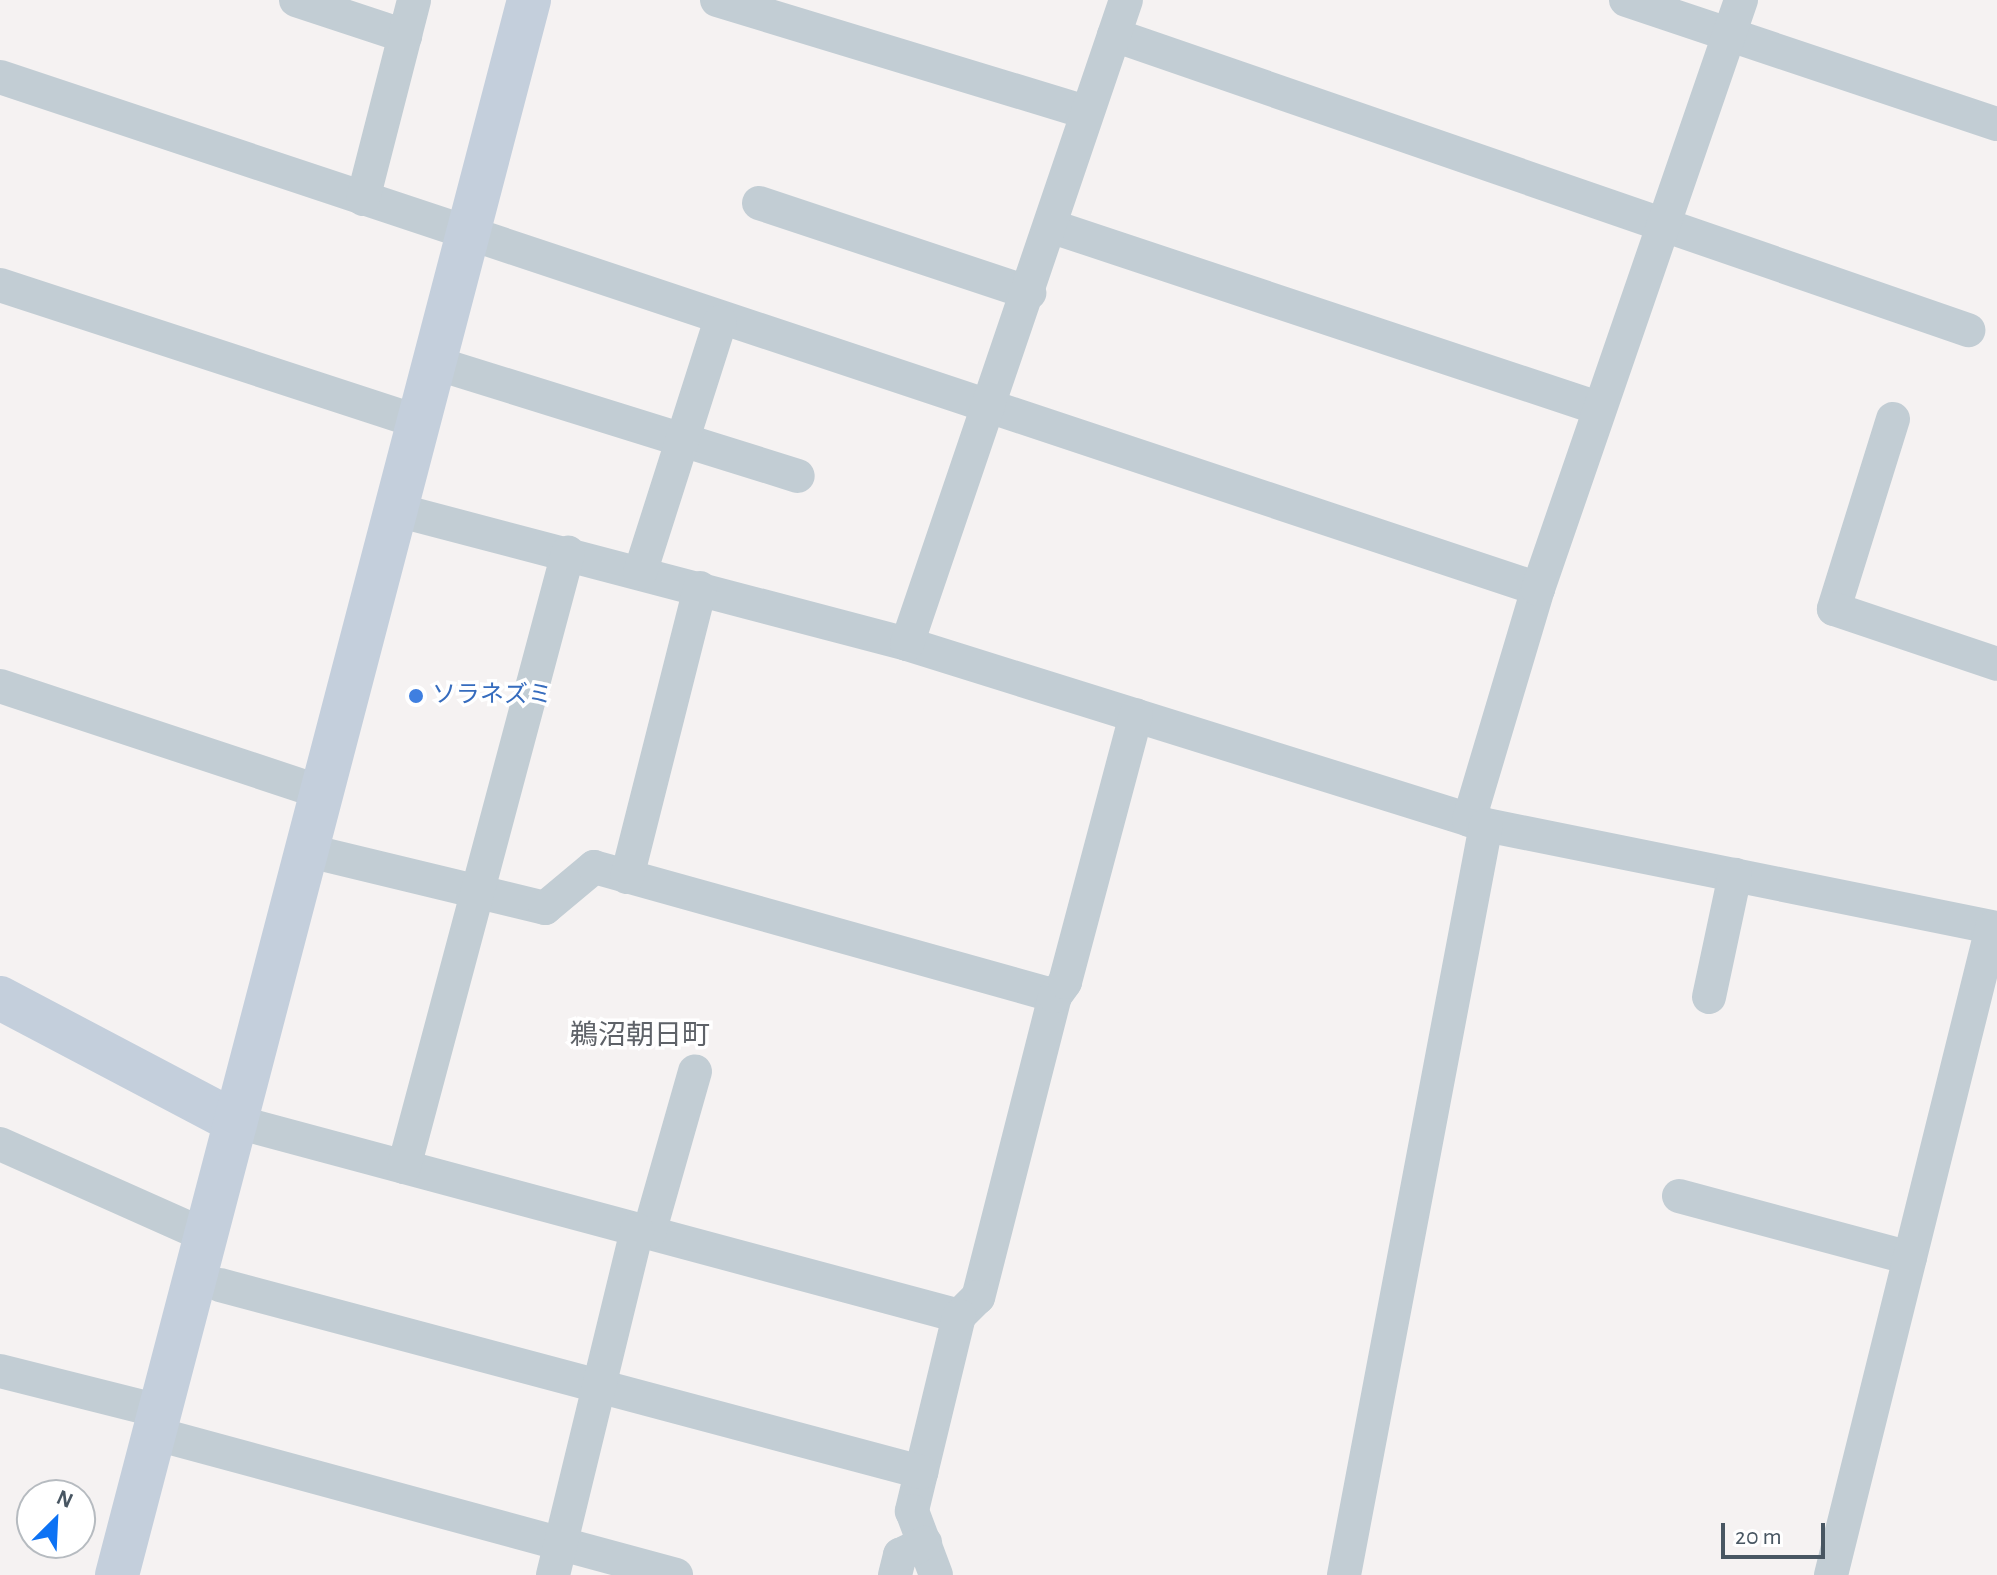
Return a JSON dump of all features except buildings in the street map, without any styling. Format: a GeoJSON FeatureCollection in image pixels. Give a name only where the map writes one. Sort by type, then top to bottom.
{"type":"FeatureCollection","features":[{"type":"Feature","properties":{"kind":"street"},"geometry":{"type":"LineString","coordinates":[[296,0],[405,36]]}},
{"type":"Feature","properties":{"kind":"street"},"geometry":{"type":"LineString","coordinates":[[363,199],[414,0]]}},
{"type":"Feature","properties":{"kind":"street"},"geometry":{"type":"LineString","coordinates":[[117,1575],[416,421],[529,0]]}},
{"type":"Feature","properties":{"kind":"street"},"geometry":{"type":"LineString","coordinates":[[717,0],[1086,112]]}},
{"type":"Feature","properties":{"kind":"street"},"geometry":{"type":"LineString","coordinates":[[907,644],[991,407],[1086,112],[1126,0]]}},
{"type":"Feature","properties":{"kind":"street"},"geometry":{"type":"LineString","coordinates":[[1626,0],[1997,124]]}},
{"type":"Feature","properties":{"kind":"street"},"geometry":{"type":"LineString","coordinates":[[1344,1575],[1478,822],[1538,589],[1741,0]]}},
{"type":"Feature","properties":{"kind":"street"},"geometry":{"type":"LineString","coordinates":[[1114,35],[1968,330]]}},
{"type":"Feature","properties":{"kind":"street"},"geometry":{"type":"LineString","coordinates":[[0,77],[720,322],[991,407],[1538,589]]}},
{"type":"Feature","properties":{"kind":"street"},"geometry":{"type":"LineString","coordinates":[[759,203],[1029,293]]}},
{"type":"Feature","properties":{"kind":"street"},"geometry":{"type":"LineString","coordinates":[[1050,226],[1598,408]]}},
{"type":"Feature","properties":{"kind":"street"},"geometry":{"type":"LineString","coordinates":[[0,285],[416,421]]}},
{"type":"Feature","properties":{"kind":"street"},"geometry":{"type":"LineString","coordinates":[[640,573],[720,322]]}},
{"type":"Feature","properties":{"kind":"street"},"geometry":{"type":"LineString","coordinates":[[432,362],[798,476]]}},
{"type":"Feature","properties":{"kind":"street"},"geometry":{"type":"LineString","coordinates":[[1893,419],[1834,609],[1997,664]]}},
{"type":"Feature","properties":{"kind":"street"},"geometry":{"type":"LineString","coordinates":[[393,509],[907,644],[1478,822],[1994,928],[1831,1575]]}},
{"type":"Feature","properties":{"kind":"street"},"geometry":{"type":"LineString","coordinates":[[404,1167],[568,553]]}},
{"type":"Feature","properties":{"kind":"street"},"geometry":{"type":"LineString","coordinates":[[627,877],[700,588]]}},
{"type":"Feature","properties":{"kind":"street"},"geometry":{"type":"LineString","coordinates":[[0,686],[320,792]]}},
{"type":"Feature","properties":{"kind":"street"},"geometry":{"type":"LineString","coordinates":[[936,1575],[912,1511],[921,1472],[959,1316],[978,1297],[1055,996],[1065,982],[1136,715]]}},
{"type":"Feature","properties":{"kind":"street"},"geometry":{"type":"LineString","coordinates":[[305,850],[545,908],[594,867],[1055,996]]}},
{"type":"Feature","properties":{"kind":"street"},"geometry":{"type":"LineString","coordinates":[[1709,997],[1735,875]]}},
{"type":"Feature","properties":{"kind":"street"},"geometry":{"type":"LineString","coordinates":[[0,998],[233,1121],[959,1316]]}},
{"type":"Feature","properties":{"kind":"street"},"geometry":{"type":"LineString","coordinates":[[557,1559],[597,1386],[695,1071]]}},
{"type":"Feature","properties":{"kind":"street"},"geometry":{"type":"LineString","coordinates":[[0,1144],[204,1235]]}},
{"type":"Feature","properties":{"kind":"street"},"geometry":{"type":"LineString","coordinates":[[1679,1196],[1910,1258]]}},
{"type":"Feature","properties":{"kind":"street"},"geometry":{"type":"LineString","coordinates":[[220,1285],[921,1472]]}},
{"type":"Feature","properties":{"kind":"street"},"geometry":{"type":"LineString","coordinates":[[0,1371],[557,1559],[676,1575]]}},
{"type":"Feature","properties":{"kind":"street"},"geometry":{"type":"LineString","coordinates":[[895,1575],[900,1555],[925,1543]]}},
{"type":"Feature","properties":{"kind":"place","name":"ソラネズミ"},"geometry":{"type":"Point","coordinates":[416,696]}},
{"type":"Feature","properties":{"kind":"district","name":"鵜沼朝日町"},"geometry":{"type":"Point","coordinates":[640,1036]}}]}
